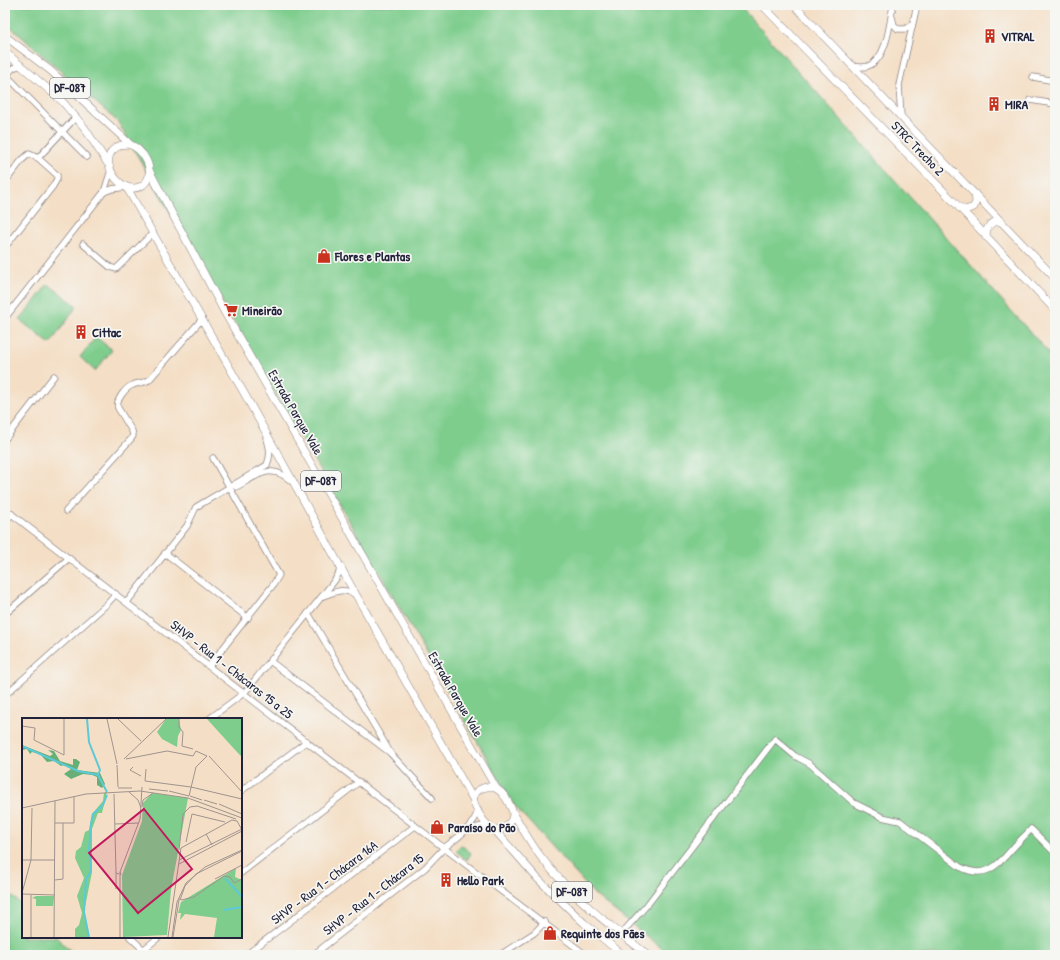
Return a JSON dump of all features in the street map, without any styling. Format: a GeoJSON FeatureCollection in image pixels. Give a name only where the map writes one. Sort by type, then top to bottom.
{"type":"FeatureCollection","features":[{"type":"Feature","properties":{"kind":"main road","name":"STRC Trecho 2"},"geometry":{"type":"LineString","coordinates":[[762,5],[959,207],[1055,310]]}},
{"type":"Feature","properties":{"kind":"main road","name":"STRC Trecho 2"},"geometry":{"type":"LineString","coordinates":[[794,5],[1055,278]]}},
{"type":"Feature","properties":{"kind":"main road","name":"DF-087"},"geometry":{"type":"LineString","coordinates":[[5,36],[51,71],[131,145],[139,150],[145,157],[150,172]]}},
{"type":"Feature","properties":{"kind":"main road","name":"DF-087"},"geometry":{"type":"LineString","coordinates":[[5,52],[17,64],[52,91],[76,117],[122,184],[127,188],[202,319],[356,596],[473,799],[482,819],[538,879],[584,924],[623,955]]}},
{"type":"Feature","properties":{"kind":"main road"},"geometry":{"type":"LineString","coordinates":[[110,167],[110,156],[114,148],[120,145],[131,145]]}},
{"type":"Feature","properties":{"kind":"main road"},"geometry":{"type":"LineString","coordinates":[[127,188],[136,188],[143,184],[148,178],[150,172]]}},
{"type":"Feature","properties":{"kind":"main road","name":"Estrada Parque Vale"},"geometry":{"type":"LineString","coordinates":[[150,172],[226,313],[496,788]]}},
{"type":"Feature","properties":{"kind":"main road"},"geometry":{"type":"LineString","coordinates":[[959,207],[965,210],[974,207],[977,198],[974,192]]}},
{"type":"Feature","properties":{"kind":"main road"},"geometry":{"type":"LineString","coordinates":[[986,236],[986,231],[992,223],[1002,222]]}},
{"type":"Feature","properties":{"kind":"main road"},"geometry":{"type":"LineString","coordinates":[[473,799],[480,789],[489,787],[496,788]]}},
{"type":"Feature","properties":{"kind":"main road","name":"DF-087"},"geometry":{"type":"LineString","coordinates":[[496,788],[507,800],[526,836],[541,857],[572,893],[648,955]]}},
{"type":"Feature","properties":{"kind":"main road"},"geometry":{"type":"LineString","coordinates":[[490,827],[501,829],[509,825],[513,820],[513,813]]}},
{"type":"Feature","properties":{"kind":"street"},"geometry":{"type":"LineString","coordinates":[[853,66],[869,66],[876,62],[881,56],[893,5]]}},
{"type":"Feature","properties":{"kind":"street"},"geometry":{"type":"LineString","coordinates":[[901,116],[899,85],[917,5]]}},
{"type":"Feature","properties":{"kind":"street"},"geometry":{"type":"LineString","coordinates":[[892,13],[893,23],[898,29],[906,29],[913,22]]}},
{"type":"Feature","properties":{"kind":"street"},"geometry":{"type":"LineString","coordinates":[[17,64],[5,75],[87,157]]}},
{"type":"Feature","properties":{"kind":"street"},"geometry":{"type":"LineString","coordinates":[[1033,77],[1055,81]]}},
{"type":"Feature","properties":{"kind":"street"},"geometry":{"type":"LineString","coordinates":[[1030,100],[1055,104]]}},
{"type":"Feature","properties":{"kind":"street"},"geometry":{"type":"LineString","coordinates":[[38,158],[76,117]]}},
{"type":"Feature","properties":{"kind":"street"},"geometry":{"type":"LineString","coordinates":[[5,182],[26,156],[31,155],[38,158],[56,173],[57,179],[5,247]]}},
{"type":"Feature","properties":{"kind":"street"},"geometry":{"type":"LineString","coordinates":[[5,318],[104,192],[110,167]]}},
{"type":"Feature","properties":{"kind":"street"},"geometry":{"type":"LineString","coordinates":[[104,192],[112,189],[127,188]]}},
{"type":"Feature","properties":{"kind":"street"},"geometry":{"type":"LineString","coordinates":[[83,244],[110,267],[116,269],[153,233]]}},
{"type":"Feature","properties":{"kind":"street"},"geometry":{"type":"LineString","coordinates":[[66,511],[133,436],[132,431],[116,405],[118,400],[129,387],[149,380],[202,319]]}},
{"type":"Feature","properties":{"kind":"street"},"geometry":{"type":"LineString","coordinates":[[5,439],[54,376]]}},
{"type":"Feature","properties":{"kind":"street"},"geometry":{"type":"LineString","coordinates":[[126,602],[187,526],[196,507],[267,465],[270,450],[266,436]]}},
{"type":"Feature","properties":{"kind":"street"},"geometry":{"type":"LineString","coordinates":[[209,666],[248,618],[279,575],[228,489],[212,458]]}},
{"type":"Feature","properties":{"kind":"street"},"geometry":{"type":"LineString","coordinates":[[267,465],[270,471]]}},
{"type":"Feature","properties":{"kind":"street"},"geometry":{"type":"LineString","coordinates":[[228,489],[270,471],[283,474],[295,485]]}},
{"type":"Feature","properties":{"kind":"street","name":"SHVP - Rua 1 - Chácaras 15 a 25"},"geometry":{"type":"LineString","coordinates":[[5,509],[415,826],[586,955]]}},
{"type":"Feature","properties":{"kind":"street"},"geometry":{"type":"LineString","coordinates":[[5,521],[12,514]]}},
{"type":"Feature","properties":{"kind":"street"},"geometry":{"type":"LineString","coordinates":[[165,553],[248,618]]}},
{"type":"Feature","properties":{"kind":"street"},"geometry":{"type":"LineString","coordinates":[[5,614],[69,558]]}},
{"type":"Feature","properties":{"kind":"street"},"geometry":{"type":"LineString","coordinates":[[210,718],[244,693],[335,580],[339,574],[340,566]]}},
{"type":"Feature","properties":{"kind":"street"},"geometry":{"type":"LineString","coordinates":[[335,580],[340,591]]}},
{"type":"Feature","properties":{"kind":"street"},"geometry":{"type":"LineString","coordinates":[[322,596],[348,590],[356,596]]}},
{"type":"Feature","properties":{"kind":"street"},"geometry":{"type":"LineString","coordinates":[[5,695],[107,604],[116,594]]}},
{"type":"Feature","properties":{"kind":"street"},"geometry":{"type":"LineString","coordinates":[[308,613],[391,754]]}},
{"type":"Feature","properties":{"kind":"street"},"geometry":{"type":"LineString","coordinates":[[270,661],[391,754],[432,798]]}},
{"type":"Feature","properties":{"kind":"street"},"geometry":{"type":"LineString","coordinates":[[621,934],[647,905],[775,739],[795,756],[810,764],[854,803],[882,817],[900,821],[960,867],[969,872],[989,870],[996,866],[1031,829],[1055,853]]}},
{"type":"Feature","properties":{"kind":"street"},"geometry":{"type":"LineString","coordinates":[[242,790],[307,741]]}},
{"type":"Feature","properties":{"kind":"street"},"geometry":{"type":"LineString","coordinates":[[242,872],[359,782]]}},
{"type":"Feature","properties":{"kind":"street"},"geometry":{"type":"LineString","coordinates":[[444,848],[465,831],[474,820],[478,810]]}},
{"type":"Feature","properties":{"kind":"street","name":"SHVP - Rua 1 - Chácara 16A"},"geometry":{"type":"LineString","coordinates":[[246,955],[415,826]]}},
{"type":"Feature","properties":{"kind":"street"},"geometry":{"type":"LineString","coordinates":[[465,831],[490,827]]}},
{"type":"Feature","properties":{"kind":"street","name":"SHVP - Rua 1 - Chácara 15"},"geometry":{"type":"LineString","coordinates":[[313,955],[425,868],[444,848]]}},
{"type":"Feature","properties":{"kind":"street"},"geometry":{"type":"LineString","coordinates":[[500,955],[534,933],[544,922]]}},
{"type":"Feature","properties":{"kind":"street"},"geometry":{"type":"LineString","coordinates":[[131,938],[149,955]]}},
{"type":"Feature","properties":{"kind":"street"},"geometry":{"type":"LineString","coordinates":[[143,950],[158,938]]}},
{"type":"Feature","properties":{"kind":"green space"},"geometry":{"type":"Polygon","coordinates":[[[5,5],[739,5],[1055,360],[1055,955],[670,955],[596,896],[514,805],[118,122],[5,22],[5,5]]]}},
{"type":"Feature","properties":{"kind":"green space"},"geometry":{"type":"Polygon","coordinates":[[[48,284],[77,306],[50,344],[20,320],[48,284]]]}},
{"type":"Feature","properties":{"kind":"green space"},"geometry":{"type":"Polygon","coordinates":[[[96,337],[112,350],[95,371],[80,357],[96,337]]]}},
{"type":"Feature","properties":{"kind":"green space"},"geometry":{"type":"Polygon","coordinates":[[[461,845],[471,853],[467,860],[456,851],[461,845]]]}},
{"type":"Feature","properties":{"kind":"green space"},"geometry":{"type":"Polygon","coordinates":[[[5,890],[22,905],[22,938],[57,938],[75,955],[5,955],[5,890]]]}},
{"type":"Feature","properties":{"kind":"place","name":"VITRAL"},"geometry":{"type":"Point","coordinates":[990,36]}},
{"type":"Feature","properties":{"kind":"place","name":"MIRA"},"geometry":{"type":"Point","coordinates":[994,104]}},
{"type":"Feature","properties":{"kind":"place","name":"Flores e Plantas"},"geometry":{"type":"Point","coordinates":[324,256]}},
{"type":"Feature","properties":{"kind":"place","name":"Mineirão"},"geometry":{"type":"Point","coordinates":[231,310]}},
{"type":"Feature","properties":{"kind":"place","name":"Cittac"},"geometry":{"type":"Point","coordinates":[81,332]}},
{"type":"Feature","properties":{"kind":"place","name":"Paraíso do Pão"},"geometry":{"type":"Point","coordinates":[437,827]}},
{"type":"Feature","properties":{"kind":"place","name":"Hello Park"},"geometry":{"type":"Point","coordinates":[446,880]}},
{"type":"Feature","properties":{"kind":"place","name":"Requinte dos Pães"},"geometry":{"type":"Point","coordinates":[550,933]}}]}
